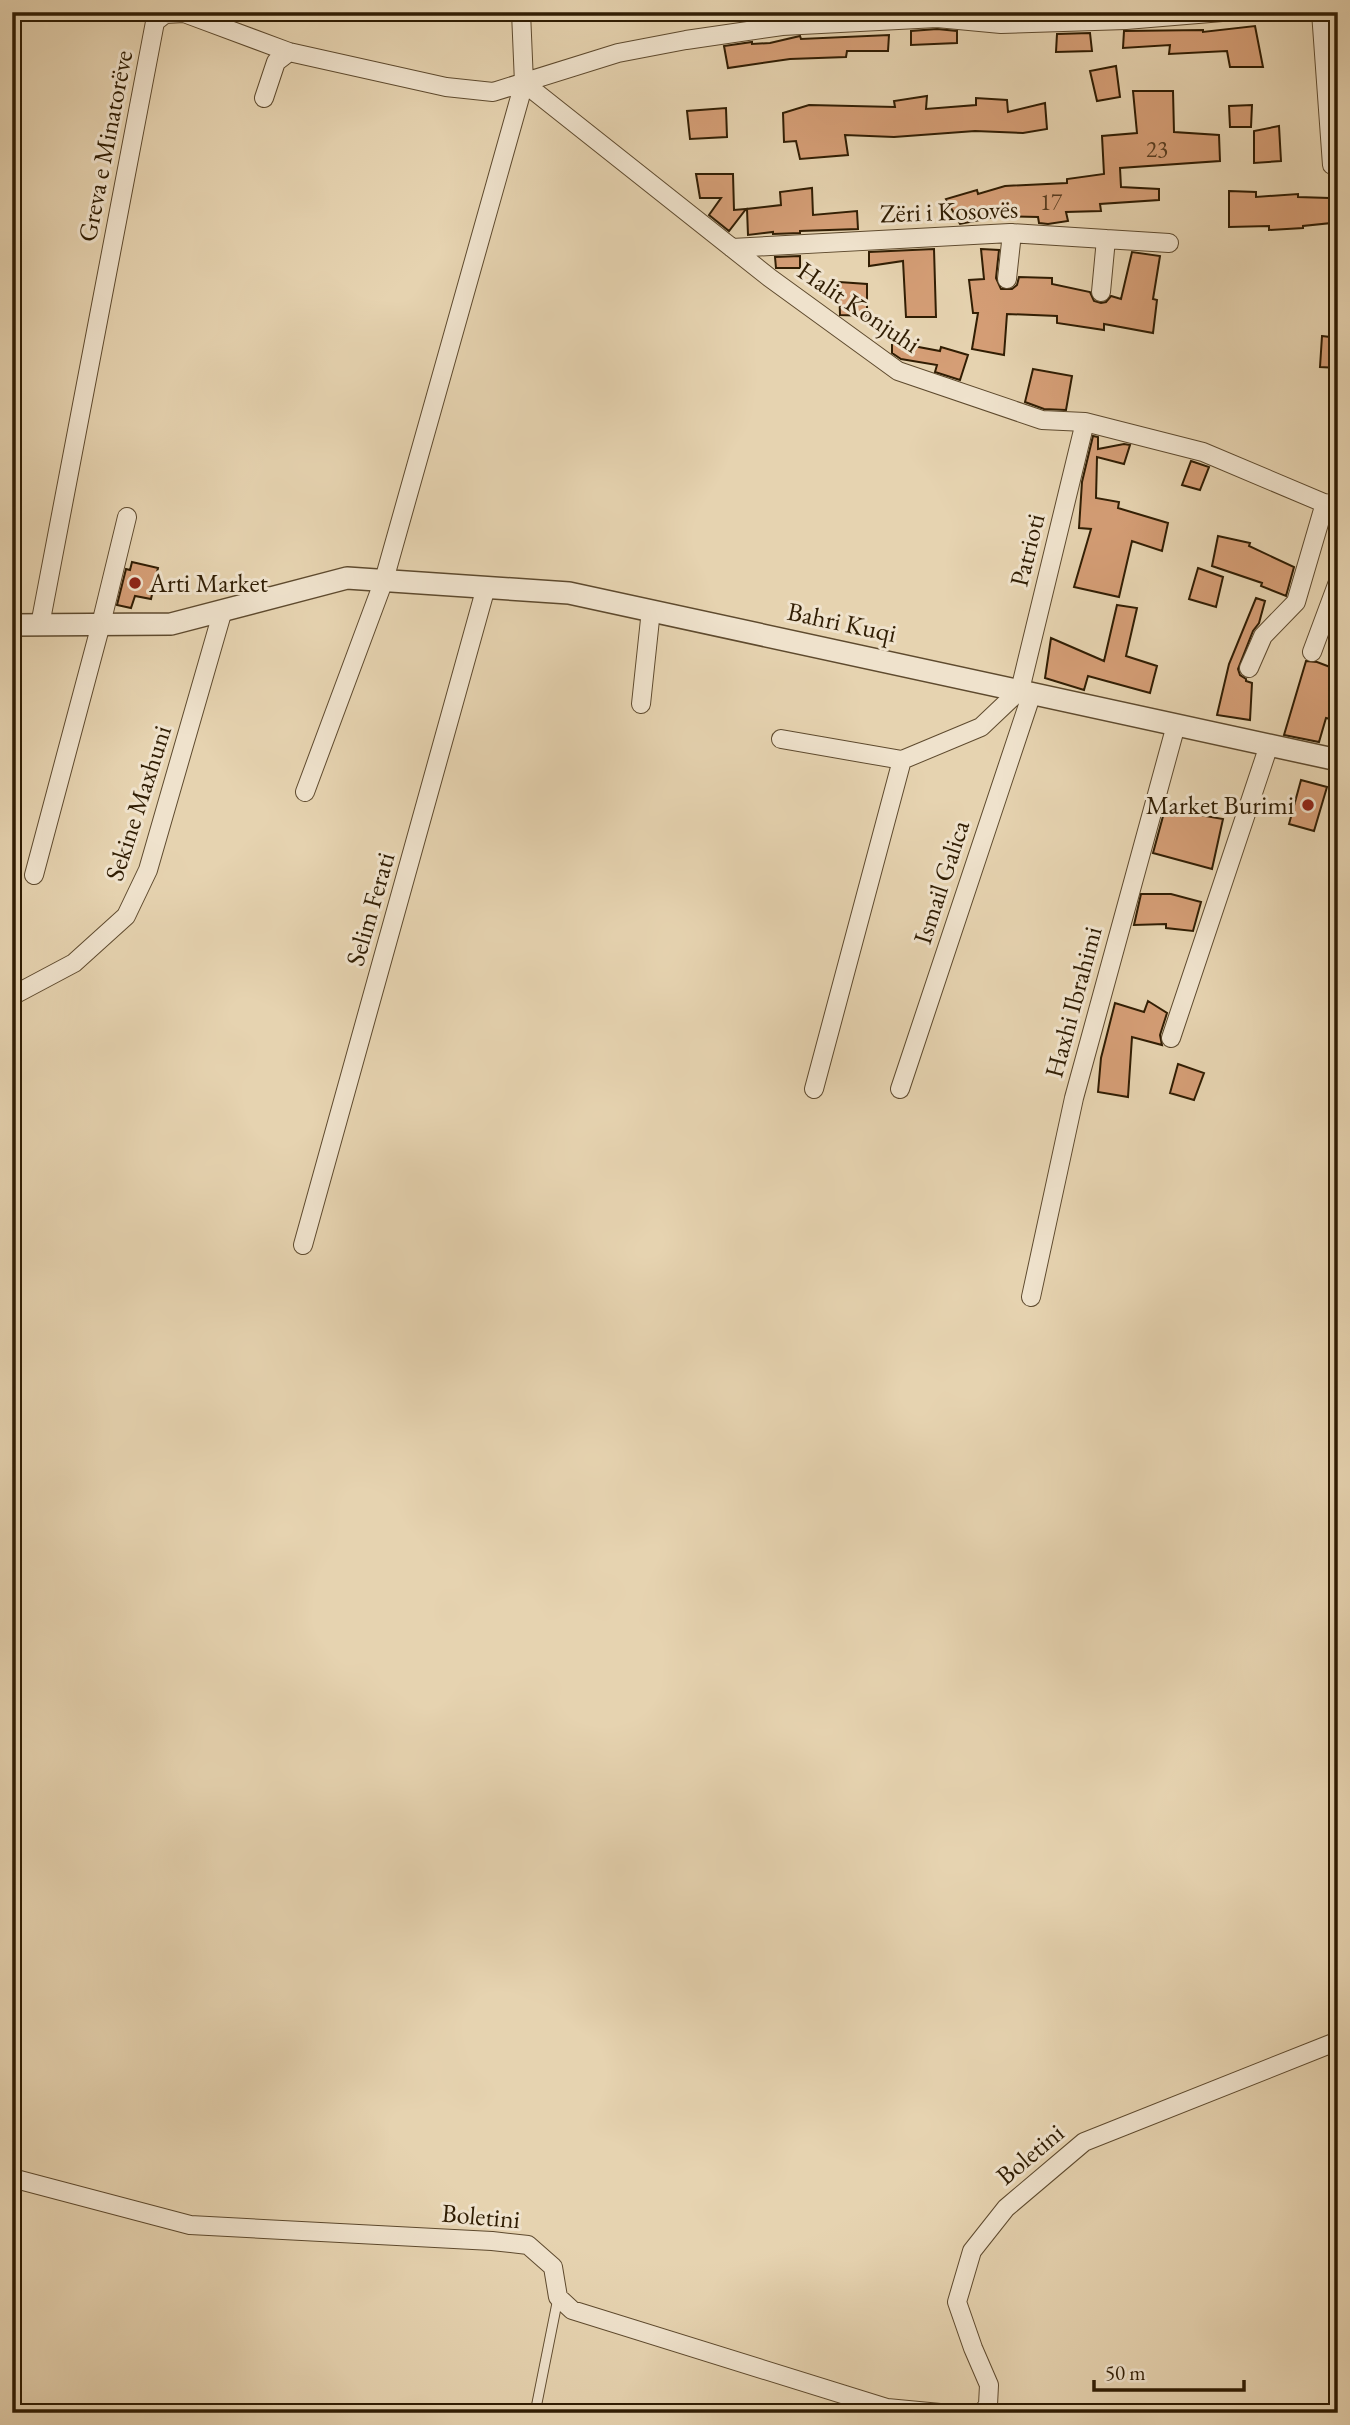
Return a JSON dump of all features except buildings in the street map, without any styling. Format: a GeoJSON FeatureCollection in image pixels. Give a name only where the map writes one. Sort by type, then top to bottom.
{"type":"FeatureCollection","features":[{"type":"Feature","properties":{"kind":"street"},"geometry":{"type":"LineString","coordinates":[[305,792],[384,580],[524,83],[521,12]]}},
{"type":"Feature","properties":{"kind":"street"},"geometry":{"type":"LineString","coordinates":[[524,83],[618,54],[686,40],[782,26],[937,18],[1001,24],[1222,12]]}},
{"type":"Feature","properties":{"kind":"street"},"geometry":{"type":"LineString","coordinates":[[1321,12],[1332,165]]}},
{"type":"Feature","properties":{"kind":"street","name":"Greva e Minatorëve"},"geometry":{"type":"LineString","coordinates":[[40,625],[155,22],[165,14],[184,13],[289,52],[446,87],[493,92],[524,83]]}},
{"type":"Feature","properties":{"kind":"street"},"geometry":{"type":"LineString","coordinates":[[264,98],[276,62],[289,52]]}},
{"type":"Feature","properties":{"kind":"street","name":"Halit Konjuhi"},"geometry":{"type":"LineString","coordinates":[[524,83],[732,248],[898,371],[1042,420],[1085,422],[1203,452],[1332,506]]}},
{"type":"Feature","properties":{"kind":"street"},"geometry":{"type":"LineString","coordinates":[[1011,278],[1017,233]]}},
{"type":"Feature","properties":{"kind":"street","name":"Zëri i Kosovës"},"geometry":{"type":"LineString","coordinates":[[732,248],[1017,233],[1169,243]]}},
{"type":"Feature","properties":{"kind":"street"},"geometry":{"type":"LineString","coordinates":[[1101,292],[1106,239]]}},
{"type":"Feature","properties":{"kind":"street","name":"Patrioti"},"geometry":{"type":"LineString","coordinates":[[1026,691],[1085,422]]}},
{"type":"Feature","properties":{"kind":"street"},"geometry":{"type":"LineString","coordinates":[[1249,668],[1263,636],[1296,602],[1332,506]]}},
{"type":"Feature","properties":{"kind":"street"},"geometry":{"type":"LineString","coordinates":[[34,875],[127,517]]}},
{"type":"Feature","properties":{"kind":"street","name":"Bahri Kuqi"},"geometry":{"type":"LineString","coordinates":[[12,625],[171,624],[347,578],[569,593],[1338,760]]}},
{"type":"Feature","properties":{"kind":"street"},"geometry":{"type":"LineString","coordinates":[[1312,652],[1338,582]]}},
{"type":"Feature","properties":{"kind":"street","name":"Selim Ferati"},"geometry":{"type":"LineString","coordinates":[[303,1245],[486,587]]}},
{"type":"Feature","properties":{"kind":"street","name":"Sekine Maxhuni"},"geometry":{"type":"LineString","coordinates":[[12,996],[74,963],[126,916],[148,870],[223,610]]}},
{"type":"Feature","properties":{"kind":"street"},"geometry":{"type":"LineString","coordinates":[[641,704],[652,610]]}},
{"type":"Feature","properties":{"kind":"street"},"geometry":{"type":"LineString","coordinates":[[781,739],[902,760],[981,727],[1026,691]]}},
{"type":"Feature","properties":{"kind":"street","name":"Ismail Galica"},"geometry":{"type":"LineString","coordinates":[[900,1089],[1026,691]]}},
{"type":"Feature","properties":{"kind":"street","name":"Haxhi Ibrahimi"},"geometry":{"type":"LineString","coordinates":[[1031,1297],[1074,1098],[1176,724]]}},
{"type":"Feature","properties":{"kind":"street"},"geometry":{"type":"LineString","coordinates":[[1171,1038],[1269,745]]}},
{"type":"Feature","properties":{"kind":"street"},"geometry":{"type":"LineString","coordinates":[[814,1089],[902,760]]}},
{"type":"Feature","properties":{"kind":"street","name":"Boletini"},"geometry":{"type":"LineString","coordinates":[[986,2410],[989,2385],[957,2302],[972,2251],[1006,2208],[1084,2142],[1338,2041]]}},
{"type":"Feature","properties":{"kind":"street","name":"Boletini"},"geometry":{"type":"LineString","coordinates":[[12,2178],[190,2225],[528,2245],[553,2267],[558,2297]]}},
{"type":"Feature","properties":{"kind":"street"},"geometry":{"type":"LineString","coordinates":[[558,2297],[572,2310],[887,2408],[940,2413]]}},
{"type":"Feature","properties":{"kind":"lane"},"geometry":{"type":"LineString","coordinates":[[535,2413],[558,2297]]}},
{"type":"Feature","properties":{"kind":"place","name":"Arti Market"},"geometry":{"type":"Point","coordinates":[135,583]}},
{"type":"Feature","properties":{"kind":"place","name":"Market Burimi"},"geometry":{"type":"Point","coordinates":[1308,805]}}]}
